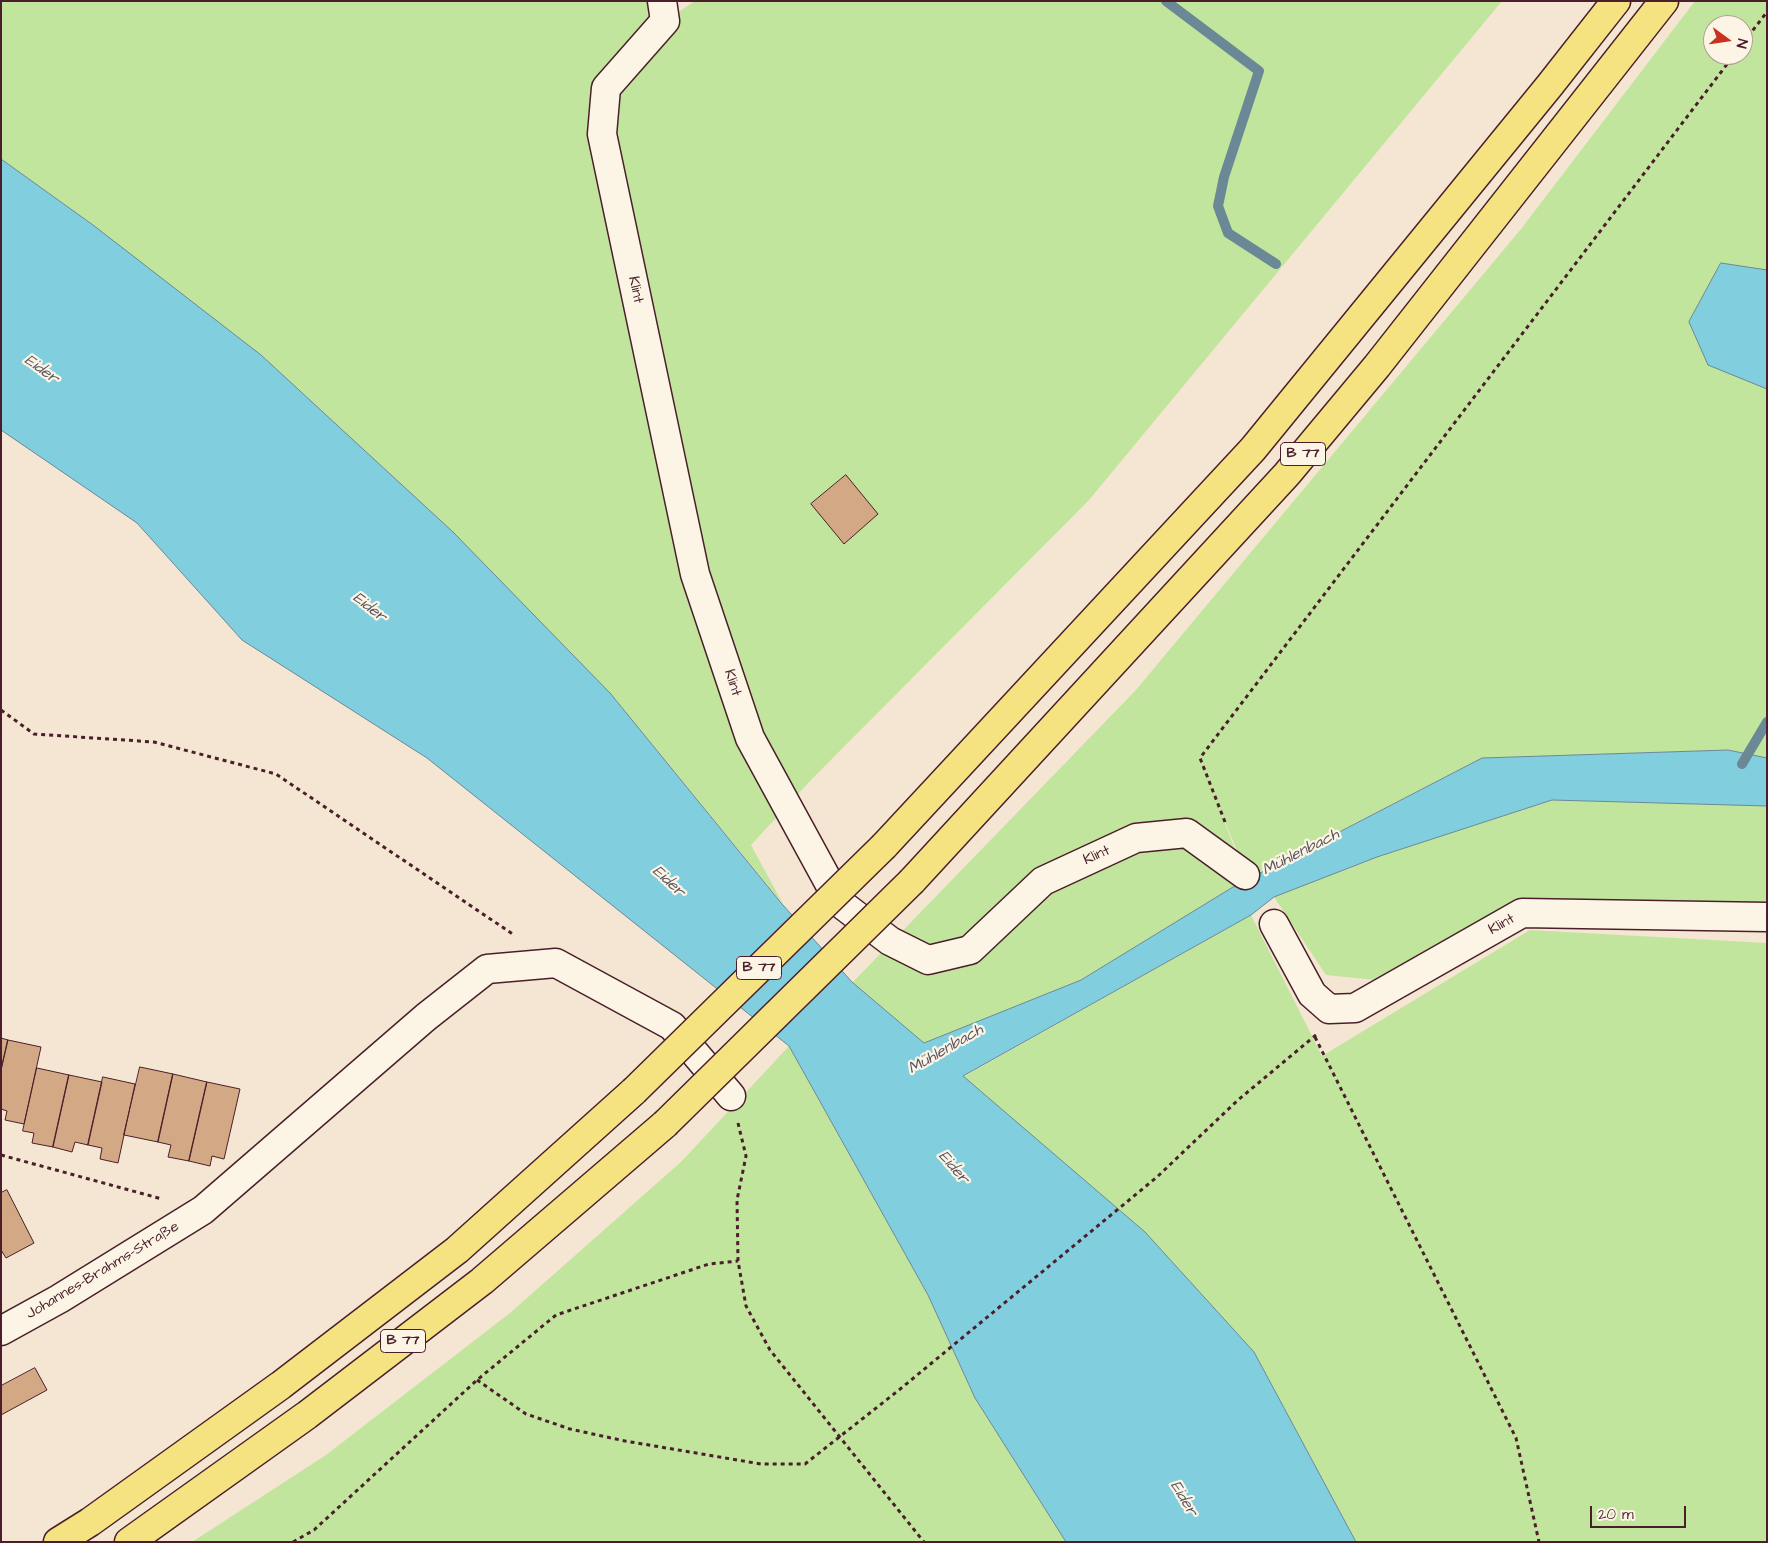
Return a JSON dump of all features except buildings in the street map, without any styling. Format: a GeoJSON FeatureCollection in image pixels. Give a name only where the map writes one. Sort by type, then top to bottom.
{"type":"FeatureCollection","features":[{"type":"Feature","properties":{"kind":"highway","name":"B 77"},"geometry":{"type":"LineString","coordinates":[[58,1542],[90,1522],[273,1390],[457,1250],[634,1091],[884,846],[1253,450],[1616,1]]}},
{"type":"Feature","properties":{"kind":"highway","name":"B 77"},"geometry":{"type":"LineString","coordinates":[[129,1542],[307,1415],[482,1281],[665,1124],[912,881],[1287,474],[1378,366],[1664,1]]}},
{"type":"Feature","properties":{"kind":"street","name":"Klint"},"geometry":{"type":"LineString","coordinates":[[662,1],[665,21],[606,88],[602,134],[695,574],[750,738],[840,903],[890,941],[928,960],[970,950],[1043,880],[1136,838],[1187,833],[1245,875]]}},
{"type":"Feature","properties":{"kind":"street","name":"Klint"},"geometry":{"type":"LineString","coordinates":[[1274,924],[1312,994],[1329,1009],[1355,1008],[1522,913],[1767,917]]}},
{"type":"Feature","properties":{"kind":"street","name":"Johannes-Brahms-Straße"},"geometry":{"type":"LineString","coordinates":[[1,1332],[59,1300],[204,1210],[426,1016],[487,969],[556,963],[672,1026],[731,1096]]}},
{"type":"Feature","properties":{"kind":"path"},"geometry":{"type":"LineString","coordinates":[[1753,30],[1767,12]]}},
{"type":"Feature","properties":{"kind":"path"},"geometry":{"type":"LineString","coordinates":[[1228,830],[1200,758],[1726,65]]}},
{"type":"Feature","properties":{"kind":"path"},"geometry":{"type":"LineString","coordinates":[[1,710],[34,734],[154,742],[276,774],[514,936]]}},
{"type":"Feature","properties":{"kind":"path"},"geometry":{"type":"LineString","coordinates":[[477,1380],[526,1414],[570,1429],[625,1442],[761,1464],[805,1464],[899,1390],[1157,1177],[1238,1100],[1315,1037],[1516,1438],[1539,1542]]}},
{"type":"Feature","properties":{"kind":"path"},"geometry":{"type":"LineString","coordinates":[[731,1096],[746,1156],[737,1200],[738,1261],[746,1306],[770,1350],[924,1542]]}},
{"type":"Feature","properties":{"kind":"path"},"geometry":{"type":"LineString","coordinates":[[1,1155],[204,1210]]}},
{"type":"Feature","properties":{"kind":"path"},"geometry":{"type":"LineString","coordinates":[[293,1542],[314,1530],[477,1380],[556,1315],[709,1264],[738,1261]]}},
{"type":"Feature","properties":{"kind":"green space"},"geometry":{"type":"Polygon","coordinates":[[[1,1],[662,1],[665,21],[695,1],[1502,1],[1089,500],[811,780],[751,845],[783,904],[610,693],[93,225],[1,159],[1,1]]]}},
{"type":"Feature","properties":{"kind":"green space"},"geometry":{"type":"Polygon","coordinates":[[[1695,1],[1767,1],[1767,758],[1728,750],[1482,758],[1248,878],[1217,802],[1246,879],[1081,980],[924,1043],[852,983],[1135,691],[1521,229],[1695,1]]]}},
{"type":"Feature","properties":{"kind":"green space"},"geometry":{"type":"Polygon","coordinates":[[[1552,800],[1767,806],[1767,903],[1521,900],[1375,980],[1326,975],[1274,897],[1377,857],[1552,800]]]}},
{"type":"Feature","properties":{"kind":"green space"},"geometry":{"type":"Polygon","coordinates":[[[1251,915],[1322,1056],[1530,930],[1767,943],[1767,1542],[1356,1542],[1254,1352],[1145,1232],[963,1077],[1251,915]]]}},
{"type":"Feature","properties":{"kind":"green space"},"geometry":{"type":"Polygon","coordinates":[[[789,1046],[928,1295],[975,1398],[1066,1542],[192,1542],[326,1455],[510,1313],[682,1161],[789,1046]]]}},
{"type":"Feature","properties":{"kind":"water"},"geometry":{"type":"Polygon","coordinates":[[[1,159],[93,225],[261,355],[453,532],[610,693],[782,904],[852,982],[924,1043],[1081,980],[1233,887],[1482,758],[1728,750],[1767,758],[1767,806],[1552,800],[1377,857],[1274,897],[1251,915],[963,1076],[1145,1232],[1254,1352],[1356,1542],[1066,1542],[975,1398],[928,1295],[789,1046],[427,758],[242,640],[137,523],[1,430],[1,159]]]}},
{"type":"Feature","properties":{"kind":"water"},"geometry":{"type":"Polygon","coordinates":[[[1721,263],[1767,270],[1767,389],[1708,365],[1689,322],[1721,263]]]}},
{"type":"Feature","properties":{"kind":"waterway"},"geometry":{"type":"LineString","coordinates":[[1166,1],[1259,71],[1224,177],[1218,206],[1228,233],[1276,264]]}},
{"type":"Feature","properties":{"kind":"waterway"},"geometry":{"type":"LineString","coordinates":[[1742,764],[1767,722]]}},
{"type":"Feature","properties":{"kind":"water label","name":"Eider"},"geometry":{"type":"Point","coordinates":[41,370]}},
{"type":"Feature","properties":{"kind":"water label","name":"Eider"},"geometry":{"type":"Point","coordinates":[369,608]}},
{"type":"Feature","properties":{"kind":"water label","name":"Mühlenbach"},"geometry":{"type":"Point","coordinates":[1301,853]}},
{"type":"Feature","properties":{"kind":"water label","name":"Eider"},"geometry":{"type":"Point","coordinates":[668,882]}},
{"type":"Feature","properties":{"kind":"water label","name":"Mühlenbach"},"geometry":{"type":"Point","coordinates":[946,1050]}},
{"type":"Feature","properties":{"kind":"water label","name":"Eider"},"geometry":{"type":"Point","coordinates":[953,1168]}},
{"type":"Feature","properties":{"kind":"water label","name":"Eider"},"geometry":{"type":"Point","coordinates":[1183,1499]}}]}
